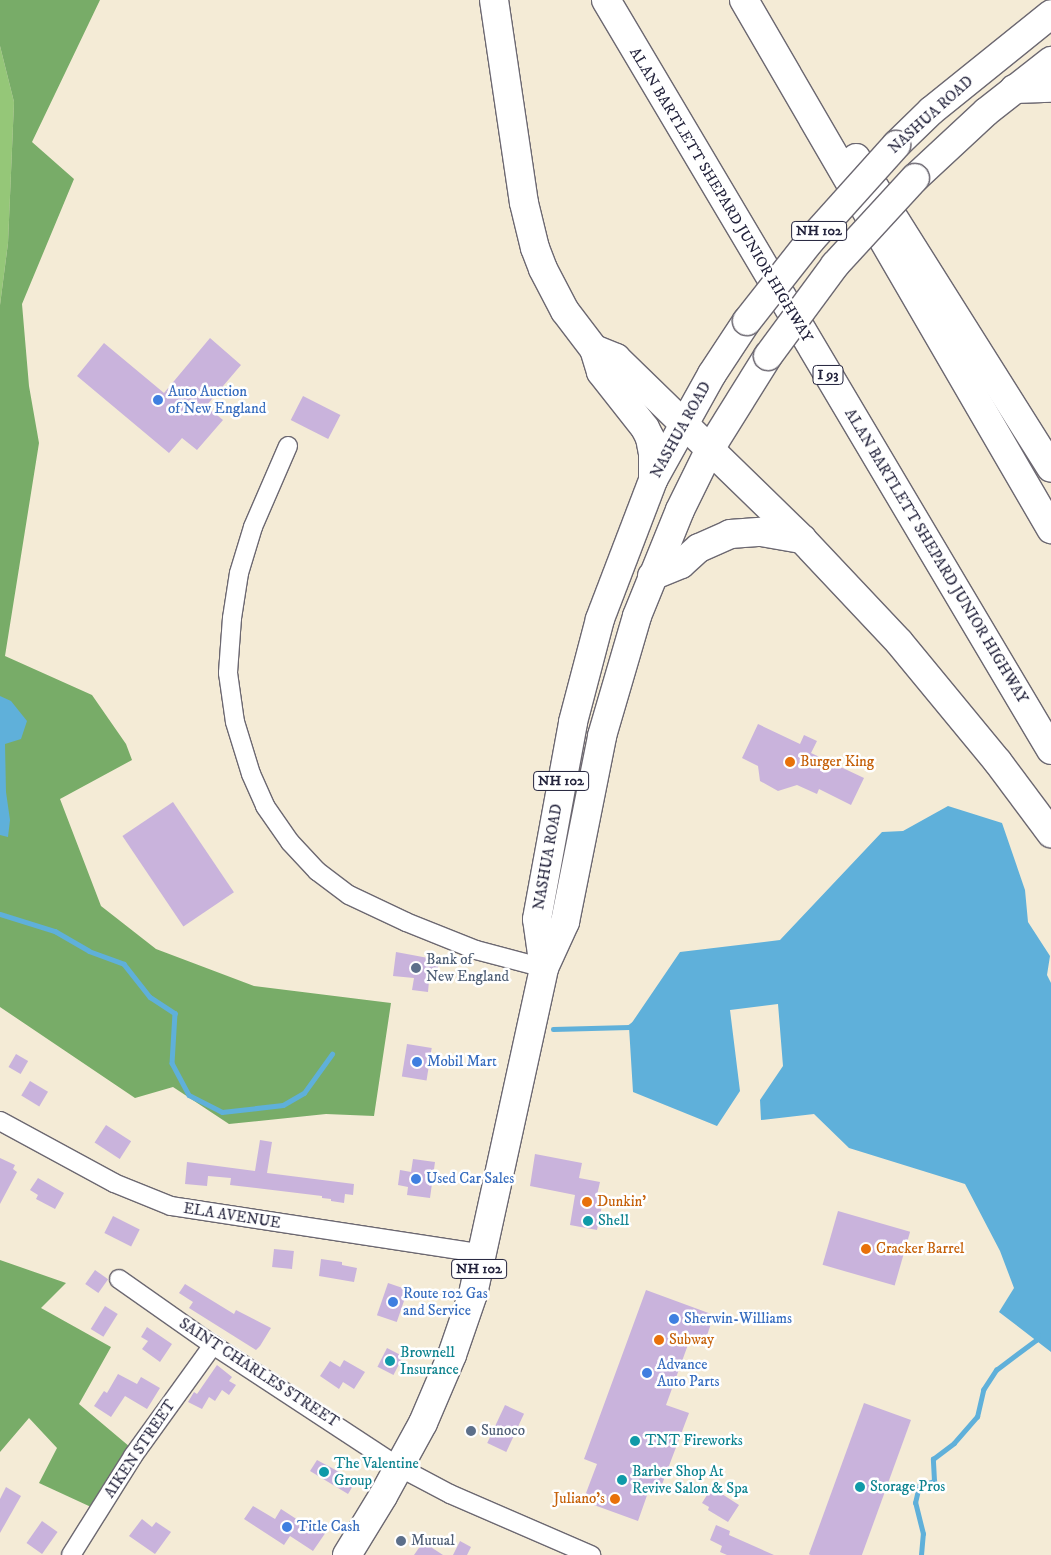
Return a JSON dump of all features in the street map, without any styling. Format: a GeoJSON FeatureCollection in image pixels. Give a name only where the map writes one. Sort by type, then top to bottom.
{"type":"FeatureCollection","features":[{"type":"Feature","properties":{"kind":"main road"},"geometry":{"type":"LineString","coordinates":[[494,0],[528,226],[540,262],[565,311],[594,348],[601,372],[640,421],[650,438],[653,480]]}},
{"type":"Feature","properties":{"kind":"main road","name":"ALAN BARTLETT SHEPARD JUNIOR HIGHWAY"},"geometry":{"type":"LineString","coordinates":[[606,0],[1051,750]]}},
{"type":"Feature","properties":{"kind":"main road"},"geometry":{"type":"LineString","coordinates":[[748,7],[852,152],[1051,468]]}},
{"type":"Feature","properties":{"kind":"main road"},"geometry":{"type":"LineString","coordinates":[[748,7],[1051,528]]}},
{"type":"Feature","properties":{"kind":"main road","name":"NASHUA ROAD"},"geometry":{"type":"LineString","coordinates":[[544,968],[537,919],[573,722],[600,619],[653,480],[683,423],[747,321],[810,241],[896,145],[931,110],[1051,14]]}},
{"type":"Feature","properties":{"kind":"main road","name":"NASHUA ROAD"},"geometry":{"type":"LineString","coordinates":[[349,1552],[400,1467],[428,1411],[452,1355],[473,1294],[544,968],[565,922],[602,736],[623,659],[652,576],[680,510],[710,449],[768,356],[836,264],[945,148],[1051,60]]}},
{"type":"Feature","properties":{"kind":"main road"},"geometry":{"type":"LineString","coordinates":[[1014,89],[1051,88]]}},
{"type":"Feature","properties":{"kind":"main road"},"geometry":{"type":"LineString","coordinates":[[594,348],[616,358],[802,538],[899,642],[998,762],[1051,833]]}},
{"type":"Feature","properties":{"kind":"main road"},"geometry":{"type":"LineString","coordinates":[[652,576],[682,564],[710,542],[730,534],[761,532],[802,538]]}},
{"type":"Feature","properties":{"kind":"street"},"geometry":{"type":"LineString","coordinates":[[288,446],[253,527],[240,573],[232,618],[228,673],[237,731],[251,774],[265,806],[290,842],[317,871],[349,895],[406,922],[476,950],[544,968]]}},
{"type":"Feature","properties":{"kind":"street","name":"ELA AVENUE"},"geometry":{"type":"LineString","coordinates":[[0,1121],[114,1183],[171,1206],[483,1254]]}},
{"type":"Feature","properties":{"kind":"street","name":"SAINT CHARLES STREET"},"geometry":{"type":"LineString","coordinates":[[119,1279],[213,1346],[400,1467],[450,1494],[591,1555]]}},
{"type":"Feature","properties":{"kind":"street","name":"AIKEN STREET"},"geometry":{"type":"LineString","coordinates":[[71,1555],[133,1456],[213,1346]]}},
{"type":"Feature","properties":{"kind":"green space"},"geometry":{"type":"Polygon","coordinates":[[[0,0],[100,0],[32,142],[74,179],[22,304],[29,386],[39,443],[5,656],[92,695],[126,744],[132,760],[60,799],[101,906],[156,949],[254,986],[391,1003],[374,1116],[326,1114],[229,1124],[173,1087],[135,1098],[0,1007],[0,305],[8,243],[14,102],[0,46],[0,0]]]}},
{"type":"Feature","properties":{"kind":"green space"},"geometry":{"type":"Polygon","coordinates":[[[0,46],[14,102],[8,243],[0,305],[0,46]]]}},
{"type":"Feature","properties":{"kind":"green space"},"geometry":{"type":"Polygon","coordinates":[[[0,1260],[66,1283],[41,1308],[111,1347],[79,1404],[130,1447],[91,1507],[39,1483],[57,1448],[29,1418],[0,1452],[0,1260]]]}},
{"type":"Feature","properties":{"kind":"water"},"geometry":{"type":"Polygon","coordinates":[[[0,696],[11,701],[27,721],[21,739],[5,744],[6,792],[10,820],[8,837],[0,835],[0,696]]]}},
{"type":"Feature","properties":{"kind":"water"},"geometry":{"type":"Polygon","coordinates":[[[948,806],[1002,823],[1025,890],[1028,922],[1050,956],[1047,975],[1051,983],[1051,1352],[999,1312],[1014,1288],[1000,1251],[965,1184],[849,1148],[814,1114],[761,1120],[760,1100],[783,1066],[778,1004],[730,1010],[740,1091],[717,1126],[633,1092],[629,1027],[680,952],[780,940],[882,832],[903,831],[948,806]]]}},
{"type":"Feature","properties":{"kind":"building","name":"Auto Auction of New England"},"geometry":{"type":"Polygon","coordinates":[[[210,338],[241,365],[206,406],[223,420],[197,450],[182,438],[169,453],[77,376],[104,343],[164,393],[210,338]]]}},
{"type":"Feature","properties":{"kind":"building"},"geometry":{"type":"Polygon","coordinates":[[[303,396],[340,415],[328,439],[291,420],[303,396]]]}},
{"type":"Feature","properties":{"kind":"building","name":"Burger King"},"geometry":{"type":"Polygon","coordinates":[[[758,724],[800,744],[804,735],[817,741],[811,753],[864,778],[851,805],[819,789],[817,794],[797,785],[778,791],[760,781],[758,766],[742,758],[758,724]]]}},
{"type":"Feature","properties":{"kind":"building"},"geometry":{"type":"Polygon","coordinates":[[[173,802],[234,892],[183,926],[122,836],[173,802]]]}},
{"type":"Feature","properties":{"kind":"building","name":"Bank of New England"},"geometry":{"type":"Polygon","coordinates":[[[396,952],[439,960],[436,982],[429,981],[428,992],[412,990],[414,978],[393,976],[396,952]]]}},
{"type":"Feature","properties":{"kind":"building","name":"Mobil Mart"},"geometry":{"type":"Polygon","coordinates":[[[407,1044],[432,1048],[427,1081],[402,1077],[407,1044]]]}},
{"type":"Feature","properties":{"kind":"building"},"geometry":{"type":"Polygon","coordinates":[[[16,1054],[28,1061],[21,1074],[8,1067],[16,1054]]]}},
{"type":"Feature","properties":{"kind":"building"},"geometry":{"type":"Polygon","coordinates":[[[30,1081],[48,1092],[39,1106],[21,1096],[30,1081]]]}},
{"type":"Feature","properties":{"kind":"building"},"geometry":{"type":"Polygon","coordinates":[[[106,1125],[131,1141],[120,1159],[95,1143],[106,1125]]]}},
{"type":"Feature","properties":{"kind":"building"},"geometry":{"type":"Polygon","coordinates":[[[260,1140],[272,1142],[267,1173],[354,1184],[353,1195],[345,1194],[344,1203],[331,1201],[331,1199],[322,1198],[322,1196],[230,1185],[231,1178],[208,1176],[207,1186],[185,1184],[187,1162],[255,1171],[260,1140]]]}},
{"type":"Feature","properties":{"kind":"building"},"geometry":{"type":"Polygon","coordinates":[[[535,1154],[582,1163],[579,1178],[600,1182],[597,1195],[604,1196],[597,1230],[570,1225],[575,1195],[530,1186],[535,1154]]]}},
{"type":"Feature","properties":{"kind":"building"},"geometry":{"type":"Polygon","coordinates":[[[0,1158],[15,1165],[13,1169],[17,1172],[0,1204],[0,1158]]]}},
{"type":"Feature","properties":{"kind":"building","name":"Used Car Sales"},"geometry":{"type":"Polygon","coordinates":[[[413,1159],[435,1162],[430,1198],[407,1195],[408,1187],[398,1185],[400,1170],[411,1172],[413,1159]]]}},
{"type":"Feature","properties":{"kind":"building"},"geometry":{"type":"Polygon","coordinates":[[[38,1178],[64,1193],[55,1209],[36,1199],[38,1195],[30,1190],[38,1178]]]}},
{"type":"Feature","properties":{"kind":"building","name":"Cracker Barrel"},"geometry":{"type":"Polygon","coordinates":[[[838,1211],[910,1232],[895,1286],[823,1265],[838,1211]]]}},
{"type":"Feature","properties":{"kind":"building"},"geometry":{"type":"Polygon","coordinates":[[[113,1216],[140,1230],[131,1247],[104,1233],[113,1216]]]}},
{"type":"Feature","properties":{"kind":"building"},"geometry":{"type":"Polygon","coordinates":[[[274,1249],[294,1251],[292,1269],[272,1267],[274,1249]]]}},
{"type":"Feature","properties":{"kind":"building"},"geometry":{"type":"Polygon","coordinates":[[[321,1259],[342,1262],[342,1265],[357,1268],[354,1282],[319,1276],[321,1259]]]}},
{"type":"Feature","properties":{"kind":"building"},"geometry":{"type":"Polygon","coordinates":[[[95,1270],[108,1279],[98,1293],[85,1284],[95,1270]]]}},
{"type":"Feature","properties":{"kind":"building","name":"Route 102 Gas and Service"},"geometry":{"type":"Polygon","coordinates":[[[388,1283],[408,1290],[397,1322],[377,1315],[388,1283]]]}},
{"type":"Feature","properties":{"kind":"building"},"geometry":{"type":"Polygon","coordinates":[[[185,1284],[234,1314],[236,1310],[271,1328],[260,1346],[256,1350],[189,1308],[193,1302],[179,1293],[185,1284]]]}},
{"type":"Feature","properties":{"kind":"building"},"geometry":{"type":"Polygon","coordinates":[[[646,1290],[714,1315],[703,1347],[689,1342],[666,1405],[689,1413],[661,1487],[651,1484],[638,1521],[583,1501],[597,1464],[584,1459],[646,1290]]]}},
{"type":"Feature","properties":{"kind":"building"},"geometry":{"type":"Polygon","coordinates":[[[105,1306],[118,1314],[103,1337],[91,1329],[105,1306]]]}},
{"type":"Feature","properties":{"kind":"building"},"geometry":{"type":"Polygon","coordinates":[[[147,1327],[172,1344],[160,1362],[142,1349],[148,1341],[141,1337],[147,1327]]]}},
{"type":"Feature","properties":{"kind":"building","name":"Brownell Insurance"},"geometry":{"type":"Polygon","coordinates":[[[387,1348],[403,1356],[394,1375],[377,1367],[387,1348]]]}},
{"type":"Feature","properties":{"kind":"building"},"geometry":{"type":"Polygon","coordinates":[[[344,1360],[365,1372],[354,1389],[343,1382],[339,1389],[320,1376],[330,1361],[340,1367],[344,1360]]]}},
{"type":"Feature","properties":{"kind":"building"},"geometry":{"type":"Polygon","coordinates":[[[217,1365],[232,1377],[229,1381],[236,1385],[229,1395],[222,1390],[215,1401],[209,1397],[202,1409],[188,1402],[194,1392],[197,1394],[217,1365]]]}},
{"type":"Feature","properties":{"kind":"building"},"geometry":{"type":"Polygon","coordinates":[[[118,1374],[137,1384],[141,1377],[160,1388],[147,1409],[125,1396],[111,1417],[94,1406],[104,1391],[107,1393],[118,1374]]]}},
{"type":"Feature","properties":{"kind":"building","name":"Storage Pros"},"geometry":{"type":"Polygon","coordinates":[[[864,1403],[911,1420],[862,1555],[809,1554],[864,1403]]]}},
{"type":"Feature","properties":{"kind":"building"},"geometry":{"type":"Polygon","coordinates":[[[505,1405],[524,1414],[506,1452],[487,1443],[505,1405]]]}},
{"type":"Feature","properties":{"kind":"building"},"geometry":{"type":"Polygon","coordinates":[[[317,1460],[356,1481],[348,1494],[310,1471],[317,1460]]]}},
{"type":"Feature","properties":{"kind":"building"},"geometry":{"type":"Polygon","coordinates":[[[714,1484],[724,1490],[722,1494],[739,1505],[728,1522],[708,1510],[709,1507],[702,1503],[714,1484]]]}},
{"type":"Feature","properties":{"kind":"building"},"geometry":{"type":"Polygon","coordinates":[[[6,1487],[21,1496],[0,1533],[0,1499],[6,1487]]]}},
{"type":"Feature","properties":{"kind":"building","name":"Title Cash"},"geometry":{"type":"Polygon","coordinates":[[[253,1506],[275,1519],[281,1509],[301,1522],[304,1518],[326,1532],[313,1551],[290,1536],[284,1545],[244,1519],[253,1506]]]}},
{"type":"Feature","properties":{"kind":"building"},"geometry":{"type":"Polygon","coordinates":[[[142,1519],[152,1527],[156,1522],[171,1532],[155,1554],[129,1536],[142,1519]]]}},
{"type":"Feature","properties":{"kind":"building"},"geometry":{"type":"Polygon","coordinates":[[[42,1521],[58,1532],[42,1554],[27,1543],[42,1521]]]}},
{"type":"Feature","properties":{"kind":"building"},"geometry":{"type":"Polygon","coordinates":[[[716,1525],[730,1531],[729,1535],[774,1555],[727,1555],[720,1552],[722,1546],[710,1540],[716,1525]]]}},
{"type":"Feature","properties":{"kind":"building"},"geometry":{"type":"Polygon","coordinates":[[[460,1541],[471,1547],[467,1555],[453,1555],[460,1541]]]}},
{"type":"Feature","properties":{"kind":"building"},"geometry":{"type":"Polygon","coordinates":[[[423,1542],[443,1555],[414,1555],[423,1542]]]}},
{"type":"Feature","properties":{"kind":"waterway"},"geometry":{"type":"LineString","coordinates":[[0,914],[55,931],[89,951],[124,964],[150,997],[175,1013],[172,1063],[189,1095],[222,1112],[283,1105],[304,1093],[332,1054]]}},
{"type":"Feature","properties":{"kind":"waterway"},"geometry":{"type":"LineString","coordinates":[[553,1029],[629,1027],[633,1024]]}},
{"type":"Feature","properties":{"kind":"waterway"},"geometry":{"type":"LineString","coordinates":[[921,1555],[923,1534],[915,1503],[919,1486],[934,1481],[933,1459],[954,1443],[977,1417],[983,1390],[996,1370],[1036,1340],[1038,1335]]}},
{"type":"Feature","properties":{"kind":"place","name":"Auto Auction of New England"},"geometry":{"type":"Point","coordinates":[158,400]}},
{"type":"Feature","properties":{"kind":"place","name":"Burger King"},"geometry":{"type":"Point","coordinates":[790,762]}},
{"type":"Feature","properties":{"kind":"place","name":"Bank of New England"},"geometry":{"type":"Point","coordinates":[416,968]}},
{"type":"Feature","properties":{"kind":"place","name":"Mobil Mart"},"geometry":{"type":"Point","coordinates":[417,1062]}},
{"type":"Feature","properties":{"kind":"place","name":"Used Car Sales"},"geometry":{"type":"Point","coordinates":[416,1179]}},
{"type":"Feature","properties":{"kind":"place","name":"Dunkin'"},"geometry":{"type":"Point","coordinates":[587,1202]}},
{"type":"Feature","properties":{"kind":"place","name":"Shell"},"geometry":{"type":"Point","coordinates":[588,1221]}},
{"type":"Feature","properties":{"kind":"place","name":"Cracker Barrel"},"geometry":{"type":"Point","coordinates":[866,1249]}},
{"type":"Feature","properties":{"kind":"place","name":"Route 102 Gas and Service"},"geometry":{"type":"Point","coordinates":[393,1302]}},
{"type":"Feature","properties":{"kind":"place","name":"Sherwin-Williams"},"geometry":{"type":"Point","coordinates":[674,1319]}},
{"type":"Feature","properties":{"kind":"place","name":"Subway"},"geometry":{"type":"Point","coordinates":[659,1340]}},
{"type":"Feature","properties":{"kind":"place","name":"Brownell Insurance"},"geometry":{"type":"Point","coordinates":[390,1361]}},
{"type":"Feature","properties":{"kind":"place","name":"Advance Auto Parts"},"geometry":{"type":"Point","coordinates":[647,1373]}},
{"type":"Feature","properties":{"kind":"place","name":"Sunoco"},"geometry":{"type":"Point","coordinates":[471,1431]}},
{"type":"Feature","properties":{"kind":"place","name":"TNT Fireworks"},"geometry":{"type":"Point","coordinates":[635,1441]}},
{"type":"Feature","properties":{"kind":"place","name":"The Valentine Group"},"geometry":{"type":"Point","coordinates":[324,1472]}},
{"type":"Feature","properties":{"kind":"place","name":"Barber Shop At Revive Salon & Spa"},"geometry":{"type":"Point","coordinates":[622,1480]}},
{"type":"Feature","properties":{"kind":"place","name":"Storage Pros"},"geometry":{"type":"Point","coordinates":[860,1487]}},
{"type":"Feature","properties":{"kind":"place","name":"Juliano's"},"geometry":{"type":"Point","coordinates":[615,1499]}},
{"type":"Feature","properties":{"kind":"place","name":"Title Cash"},"geometry":{"type":"Point","coordinates":[287,1527]}},
{"type":"Feature","properties":{"kind":"place","name":"Mutual"},"geometry":{"type":"Point","coordinates":[401,1541]}}]}
